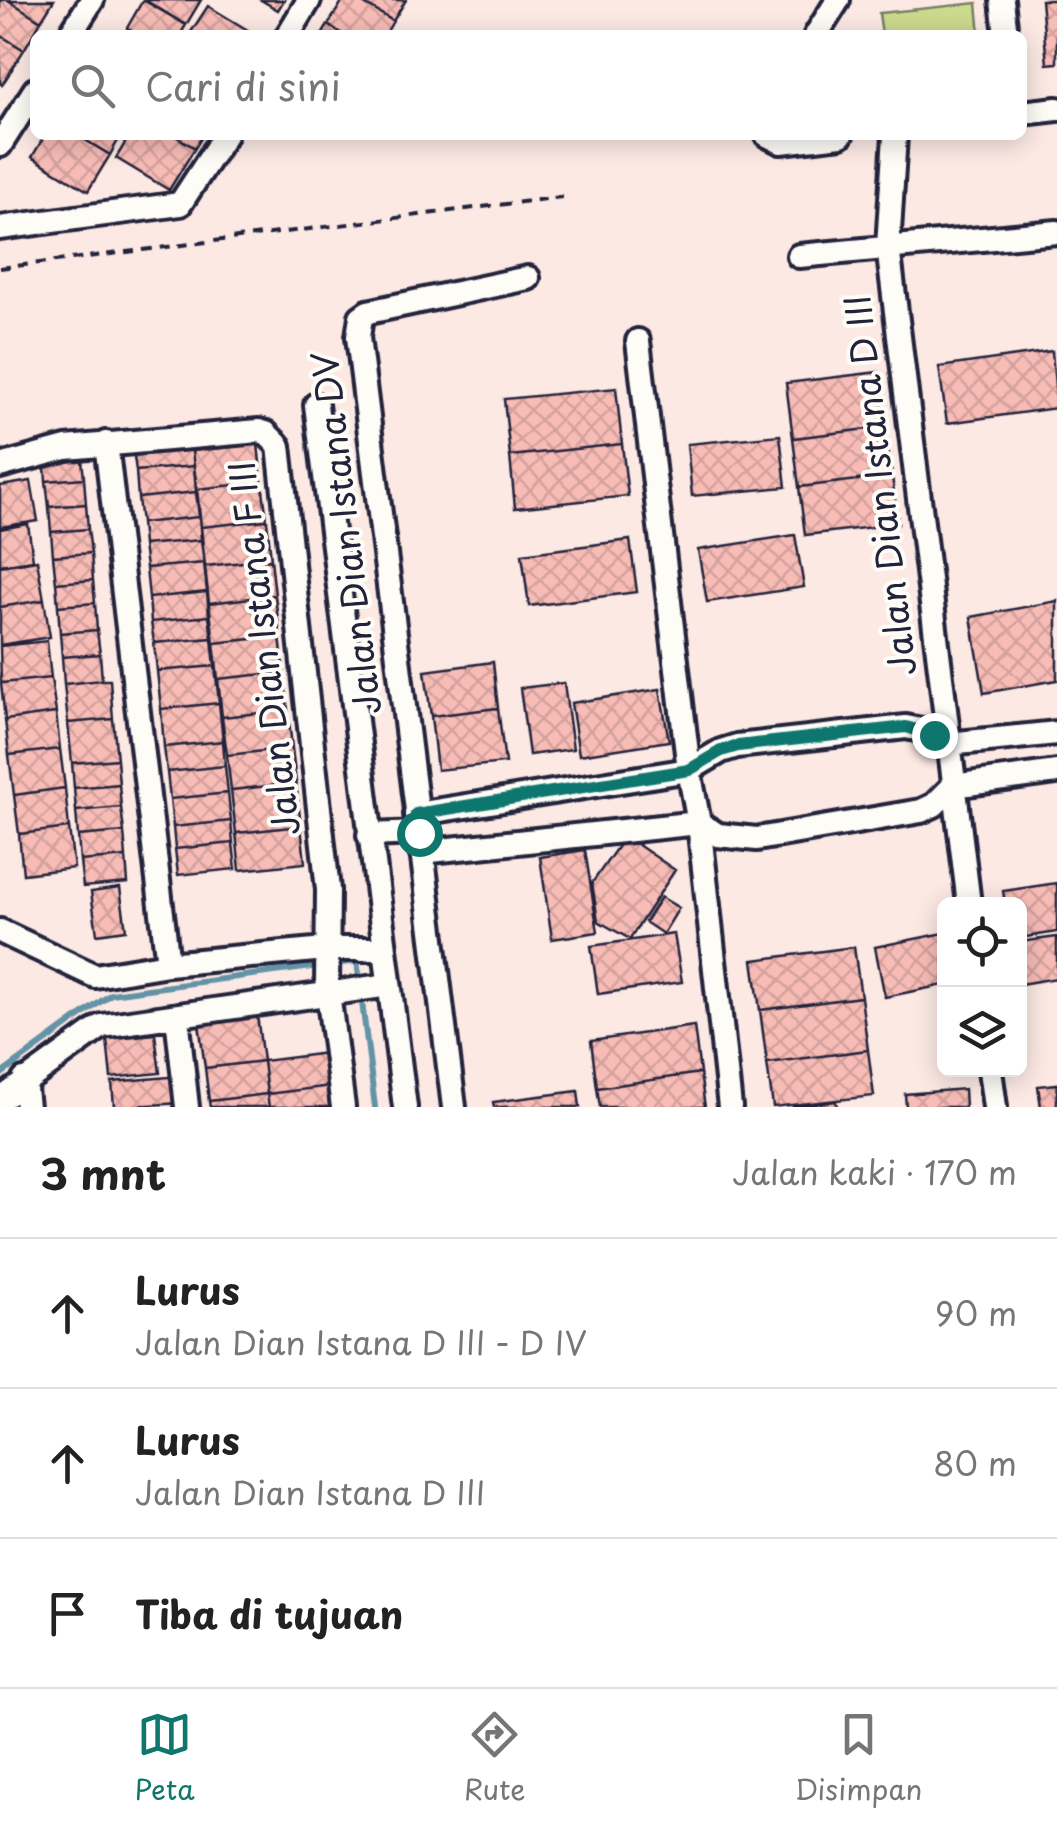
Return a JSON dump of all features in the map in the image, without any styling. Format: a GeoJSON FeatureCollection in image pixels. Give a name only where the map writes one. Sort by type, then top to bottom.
{"type":"FeatureCollection","features":[{"type":"Feature","properties":{"kind":"street"},"geometry":{"type":"LineString","coordinates":[[73,30],[92,0]]}},
{"type":"Feature","properties":{"kind":"street"},"geometry":{"type":"LineString","coordinates":[[291,30],[310,0]]}},
{"type":"Feature","properties":{"kind":"street"},"geometry":{"type":"LineString","coordinates":[[819,30],[838,0]]}},
{"type":"Feature","properties":{"kind":"street"},"geometry":{"type":"LineString","coordinates":[[1002,0],[1005,30]]}},
{"type":"Feature","properties":{"kind":"street"},"geometry":{"type":"LineString","coordinates":[[0,145],[30,98]]}},
{"type":"Feature","properties":{"kind":"street"},"geometry":{"type":"LineString","coordinates":[[1027,112],[1057,109]]}},
{"type":"Feature","properties":{"kind":"street"},"geometry":{"type":"LineString","coordinates":[[0,228],[175,205],[186,198],[222,140]]}},
{"type":"Feature","properties":{"kind":"street","name":"Jalan Dian Istana D III"},"geometry":{"type":"LineString","coordinates":[[895,140],[888,247],[948,744]]}},
{"type":"Feature","properties":{"kind":"street"},"geometry":{"type":"LineString","coordinates":[[800,256],[1057,232]]}},
{"type":"Feature","properties":{"kind":"street","name":"Jalan Dian Istana DV"},"geometry":{"type":"LineString","coordinates":[[454,1107],[359,326],[368,312],[528,278]]}},
{"type":"Feature","properties":{"kind":"street"},"geometry":{"type":"LineString","coordinates":[[638,341],[730,1107]]}},
{"type":"Feature","properties":{"kind":"street"},"geometry":{"type":"LineString","coordinates":[[316,405],[384,950],[383,986],[404,1107]]}},
{"type":"Feature","properties":{"kind":"street","name":"Jalan Dian Istana F III"},"geometry":{"type":"LineString","coordinates":[[0,466],[40,454],[106,443],[259,432],[280,446],[328,890],[325,952]]}},
{"type":"Feature","properties":{"kind":"street"},"geometry":{"type":"LineString","coordinates":[[106,443],[168,964]]}},
{"type":"Feature","properties":{"kind":"street","name":"Jalan Dian Istana D III"},"geometry":{"type":"LineString","coordinates":[[419,833],[689,770],[738,746],[906,727],[948,744]]}},
{"type":"Feature","properties":{"kind":"street"},"geometry":{"type":"LineString","coordinates":[[968,897],[948,744],[1057,733]]}},
{"type":"Feature","properties":{"kind":"street"},"geometry":{"type":"LineString","coordinates":[[370,834],[699,824],[718,835],[756,838],[920,811],[934,805],[953,786],[1057,772]]}},
{"type":"Feature","properties":{"kind":"street"},"geometry":{"type":"LineString","coordinates":[[0,929],[95,976],[168,964],[384,950]]}},
{"type":"Feature","properties":{"kind":"street"},"geometry":{"type":"LineString","coordinates":[[325,952],[343,1107]]}},
{"type":"Feature","properties":{"kind":"street"},"geometry":{"type":"LineString","coordinates":[[0,1100],[102,1026],[332,989],[383,986]]}},
{"type":"Feature","properties":{"kind":"street"},"geometry":{"type":"LineString","coordinates":[[177,1016],[188,1107]]}},
{"type":"Feature","properties":{"kind":"street"},"geometry":{"type":"LineString","coordinates":[[991,1077],[995,1107]]}},
{"type":"Feature","properties":{"kind":"street"},"geometry":{"type":"LineString","coordinates":[[24,1080],[27,1107]]}},
{"type":"Feature","properties":{"kind":"path"},"geometry":{"type":"LineString","coordinates":[[0,268],[562,197]]}},
{"type":"Feature","properties":{"kind":"green space"},"geometry":{"type":"Polygon","coordinates":[[[977,3],[980,30],[881,30],[879,13],[977,3]]]}},
{"type":"Feature","properties":{"kind":"building"},"geometry":{"type":"Polygon","coordinates":[[[0,0],[8,0],[41,21],[36,30],[30,30],[24,50],[0,35],[0,0]]]}},
{"type":"Feature","properties":{"kind":"building"},"geometry":{"type":"Polygon","coordinates":[[[8,0],[54,0],[41,21],[8,0]]]}},
{"type":"Feature","properties":{"kind":"building"},"geometry":{"type":"Polygon","coordinates":[[[143,0],[186,25],[183,30],[127,28],[143,0]]]}},
{"type":"Feature","properties":{"kind":"building"},"geometry":{"type":"Polygon","coordinates":[[[145,0],[201,0],[186,25],[145,0]]]}},
{"type":"Feature","properties":{"kind":"building"},"geometry":{"type":"Polygon","coordinates":[[[261,0],[284,0],[278,10],[261,0]]]}},
{"type":"Feature","properties":{"kind":"building"},"geometry":{"type":"Polygon","coordinates":[[[343,0],[358,0],[393,21],[388,30],[336,30],[328,25],[343,0]]]}},
{"type":"Feature","properties":{"kind":"building"},"geometry":{"type":"Polygon","coordinates":[[[358,0],[406,0],[393,21],[358,0]]]}},
{"type":"Feature","properties":{"kind":"building"},"geometry":{"type":"Polygon","coordinates":[[[1041,0],[1057,0],[1057,63],[1047,64],[1041,0]]]}},
{"type":"Feature","properties":{"kind":"building"},"geometry":{"type":"Polygon","coordinates":[[[208,6],[248,30],[192,30],[208,6]]]}},
{"type":"Feature","properties":{"kind":"building"},"geometry":{"type":"Polygon","coordinates":[[[0,35],[24,50],[2,85],[0,83],[0,35]]]}},
{"type":"Feature","properties":{"kind":"building"},"geometry":{"type":"Polygon","coordinates":[[[42,140],[85,140],[110,155],[88,191],[32,157],[42,140]]]}},
{"type":"Feature","properties":{"kind":"building"},"geometry":{"type":"Polygon","coordinates":[[[85,140],[118,140],[110,155],[85,140]]]}},
{"type":"Feature","properties":{"kind":"building"},"geometry":{"type":"Polygon","coordinates":[[[127,140],[182,140],[195,148],[169,190],[116,158],[127,140]]]}},
{"type":"Feature","properties":{"kind":"building"},"geometry":{"type":"Polygon","coordinates":[[[182,140],[200,140],[195,148],[182,140]]]}},
{"type":"Feature","properties":{"kind":"building"},"geometry":{"type":"Polygon","coordinates":[[[1052,351],[1057,408],[947,423],[939,367],[1052,351]]]}},
{"type":"Feature","properties":{"kind":"building"},"geometry":{"type":"Polygon","coordinates":[[[879,372],[885,427],[793,438],[786,383],[879,372]]]}},
{"type":"Feature","properties":{"kind":"building"},"geometry":{"type":"Polygon","coordinates":[[[616,388],[622,444],[510,456],[504,399],[616,388]]]}},
{"type":"Feature","properties":{"kind":"building"},"geometry":{"type":"Polygon","coordinates":[[[885,427],[892,476],[799,487],[793,438],[885,427]]]}},
{"type":"Feature","properties":{"kind":"building"},"geometry":{"type":"Polygon","coordinates":[[[780,435],[786,487],[692,496],[687,444],[780,435]]]}},
{"type":"Feature","properties":{"kind":"building"},"geometry":{"type":"Polygon","coordinates":[[[190,437],[194,466],[136,471],[132,443],[190,437]]]}},
{"type":"Feature","properties":{"kind":"building"},"geometry":{"type":"Polygon","coordinates":[[[258,444],[262,482],[197,489],[192,451],[258,444]]]}},
{"type":"Feature","properties":{"kind":"building"},"geometry":{"type":"Polygon","coordinates":[[[622,444],[628,496],[515,508],[510,456],[622,444]]]}},
{"type":"Feature","properties":{"kind":"building"},"geometry":{"type":"Polygon","coordinates":[[[81,451],[84,478],[46,481],[44,454],[81,451]]]}},
{"type":"Feature","properties":{"kind":"building"},"geometry":{"type":"Polygon","coordinates":[[[194,466],[196,492],[138,498],[136,471],[194,466]]]}},
{"type":"Feature","properties":{"kind":"building"},"geometry":{"type":"Polygon","coordinates":[[[892,476],[898,524],[805,535],[799,487],[892,476]]]}},
{"type":"Feature","properties":{"kind":"building"},"geometry":{"type":"Polygon","coordinates":[[[84,478],[86,504],[49,507],[46,481],[84,478]]]}},
{"type":"Feature","properties":{"kind":"building"},"geometry":{"type":"Polygon","coordinates":[[[31,481],[38,521],[0,527],[0,486],[31,481]]]}},
{"type":"Feature","properties":{"kind":"building"},"geometry":{"type":"Polygon","coordinates":[[[262,482],[267,520],[201,527],[197,489],[262,482]]]}},
{"type":"Feature","properties":{"kind":"building"},"geometry":{"type":"Polygon","coordinates":[[[196,492],[199,517],[141,523],[138,498],[196,492]]]}},
{"type":"Feature","properties":{"kind":"building"},"geometry":{"type":"Polygon","coordinates":[[[86,504],[88,529],[51,532],[49,507],[86,504]]]}},
{"type":"Feature","properties":{"kind":"building"},"geometry":{"type":"Polygon","coordinates":[[[199,517],[201,540],[143,545],[141,523],[199,517]]]}},
{"type":"Feature","properties":{"kind":"building"},"geometry":{"type":"Polygon","coordinates":[[[267,520],[271,559],[205,566],[201,527],[267,520]]]}},
{"type":"Feature","properties":{"kind":"building"},"geometry":{"type":"Polygon","coordinates":[[[28,524],[33,560],[0,565],[0,529],[28,524]]]}},
{"type":"Feature","properties":{"kind":"building"},"geometry":{"type":"Polygon","coordinates":[[[88,529],[91,553],[53,556],[51,532],[88,529]]]}},
{"type":"Feature","properties":{"kind":"building"},"geometry":{"type":"Polygon","coordinates":[[[795,535],[804,587],[707,602],[698,550],[795,535]]]}},
{"type":"Feature","properties":{"kind":"building"},"geometry":{"type":"Polygon","coordinates":[[[201,540],[204,563],[146,568],[143,545],[201,540]]]}},
{"type":"Feature","properties":{"kind":"building"},"geometry":{"type":"Polygon","coordinates":[[[630,540],[637,592],[529,606],[522,554],[630,540]]]}},
{"type":"Feature","properties":{"kind":"building"},"geometry":{"type":"Polygon","coordinates":[[[91,553],[93,580],[56,583],[53,556],[91,553]]]}},
{"type":"Feature","properties":{"kind":"building"},"geometry":{"type":"Polygon","coordinates":[[[271,559],[275,595],[209,603],[205,566],[271,559]]]}},
{"type":"Feature","properties":{"kind":"building"},"geometry":{"type":"Polygon","coordinates":[[[37,560],[44,600],[0,607],[0,566],[37,560]]]}},
{"type":"Feature","properties":{"kind":"building"},"geometry":{"type":"Polygon","coordinates":[[[204,563],[207,592],[149,598],[146,568],[204,563]]]}},
{"type":"Feature","properties":{"kind":"building"},"geometry":{"type":"Polygon","coordinates":[[[93,580],[95,603],[58,606],[56,583],[93,580]]]}},
{"type":"Feature","properties":{"kind":"building"},"geometry":{"type":"Polygon","coordinates":[[[207,592],[209,616],[151,622],[149,598],[207,592]]]}},
{"type":"Feature","properties":{"kind":"building"},"geometry":{"type":"Polygon","coordinates":[[[275,595],[280,636],[214,643],[209,603],[275,595]]]}},
{"type":"Feature","properties":{"kind":"building"},"geometry":{"type":"Polygon","coordinates":[[[44,600],[50,637],[0,645],[0,607],[44,600]]]}},
{"type":"Feature","properties":{"kind":"building"},"geometry":{"type":"Polygon","coordinates":[[[1057,601],[1057,680],[984,693],[971,617],[1057,601]]]}},
{"type":"Feature","properties":{"kind":"building"},"geometry":{"type":"Polygon","coordinates":[[[95,603],[97,630],[60,633],[58,606],[95,603]]]}},
{"type":"Feature","properties":{"kind":"building"},"geometry":{"type":"Polygon","coordinates":[[[209,616],[212,638],[154,643],[151,622],[209,616]]]}},
{"type":"Feature","properties":{"kind":"building"},"geometry":{"type":"Polygon","coordinates":[[[97,630],[100,654],[62,657],[60,633],[97,630]]]}},
{"type":"Feature","properties":{"kind":"building"},"geometry":{"type":"Polygon","coordinates":[[[280,636],[284,672],[218,679],[214,643],[280,636]]]}},
{"type":"Feature","properties":{"kind":"building"},"geometry":{"type":"Polygon","coordinates":[[[212,638],[215,666],[157,671],[154,643],[212,638]]]}},
{"type":"Feature","properties":{"kind":"building"},"geometry":{"type":"Polygon","coordinates":[[[47,641],[51,678],[1,683],[0,646],[47,641]]]}},
{"type":"Feature","properties":{"kind":"building"},"geometry":{"type":"Polygon","coordinates":[[[100,654],[102,680],[64,684],[62,657],[100,654]]]}},
{"type":"Feature","properties":{"kind":"building"},"geometry":{"type":"Polygon","coordinates":[[[493,662],[498,708],[431,716],[425,671],[493,662]]]}},
{"type":"Feature","properties":{"kind":"building"},"geometry":{"type":"Polygon","coordinates":[[[215,666],[219,703],[161,709],[157,671],[215,666]]]}},
{"type":"Feature","properties":{"kind":"building"},"geometry":{"type":"Polygon","coordinates":[[[284,672],[288,710],[222,717],[218,679],[284,672]]]}},
{"type":"Feature","properties":{"kind":"building"},"geometry":{"type":"Polygon","coordinates":[[[51,678],[56,713],[5,720],[1,683],[51,678]]]}},
{"type":"Feature","properties":{"kind":"building"},"geometry":{"type":"Polygon","coordinates":[[[110,680],[113,719],[68,723],[64,684],[110,680]]]}},
{"type":"Feature","properties":{"kind":"building"},"geometry":{"type":"Polygon","coordinates":[[[564,683],[573,749],[529,755],[520,688],[564,683]]]}},
{"type":"Feature","properties":{"kind":"building"},"geometry":{"type":"Polygon","coordinates":[[[660,689],[669,741],[579,755],[571,703],[660,689]]]}},
{"type":"Feature","properties":{"kind":"building"},"geometry":{"type":"Polygon","coordinates":[[[219,703],[223,741],[164,747],[161,709],[219,703]]]}},
{"type":"Feature","properties":{"kind":"building"},"geometry":{"type":"Polygon","coordinates":[[[498,708],[505,763],[437,770],[431,716],[498,708]]]}},
{"type":"Feature","properties":{"kind":"building"},"geometry":{"type":"Polygon","coordinates":[[[288,710],[292,748],[227,755],[222,717],[288,710]]]}},
{"type":"Feature","properties":{"kind":"building"},"geometry":{"type":"Polygon","coordinates":[[[56,713],[60,749],[9,755],[5,720],[56,713]]]}},
{"type":"Feature","properties":{"kind":"building"},"geometry":{"type":"Polygon","coordinates":[[[113,719],[117,759],[72,763],[68,723],[113,719]]]}},
{"type":"Feature","properties":{"kind":"building"},"geometry":{"type":"Polygon","coordinates":[[[223,741],[225,766],[167,772],[164,747],[223,741]]]}},
{"type":"Feature","properties":{"kind":"building"},"geometry":{"type":"Polygon","coordinates":[[[292,748],[296,783],[231,790],[227,755],[292,748]]]}},
{"type":"Feature","properties":{"kind":"building"},"geometry":{"type":"Polygon","coordinates":[[[60,749],[65,788],[14,795],[9,755],[60,749]]]}},
{"type":"Feature","properties":{"kind":"building"},"geometry":{"type":"Polygon","coordinates":[[[117,759],[119,784],[74,788],[72,763],[117,759]]]}},
{"type":"Feature","properties":{"kind":"building"},"geometry":{"type":"Polygon","coordinates":[[[225,766],[228,793],[170,799],[167,772],[225,766]]]}},
{"type":"Feature","properties":{"kind":"building"},"geometry":{"type":"Polygon","coordinates":[[[296,783],[301,826],[236,833],[231,790],[296,783]]]}},
{"type":"Feature","properties":{"kind":"building"},"geometry":{"type":"Polygon","coordinates":[[[119,784],[121,807],[76,811],[74,788],[119,784]]]}},
{"type":"Feature","properties":{"kind":"building"},"geometry":{"type":"Polygon","coordinates":[[[65,788],[69,828],[19,834],[14,795],[65,788]]]}},
{"type":"Feature","properties":{"kind":"building"},"geometry":{"type":"Polygon","coordinates":[[[228,793],[231,821],[173,827],[170,799],[228,793]]]}},
{"type":"Feature","properties":{"kind":"building"},"geometry":{"type":"Polygon","coordinates":[[[121,807],[124,832],[78,836],[76,811],[121,807]]]}},
{"type":"Feature","properties":{"kind":"building"},"geometry":{"type":"Polygon","coordinates":[[[231,821],[233,843],[175,849],[173,827],[231,821]]]}},
{"type":"Feature","properties":{"kind":"building"},"geometry":{"type":"Polygon","coordinates":[[[301,826],[305,863],[240,870],[236,833],[301,826]]]}},
{"type":"Feature","properties":{"kind":"building"},"geometry":{"type":"Polygon","coordinates":[[[69,828],[74,868],[23,874],[19,834],[69,828]]]}},
{"type":"Feature","properties":{"kind":"building"},"geometry":{"type":"Polygon","coordinates":[[[124,832],[126,857],[80,861],[78,836],[124,832]]]}},
{"type":"Feature","properties":{"kind":"building"},"geometry":{"type":"Polygon","coordinates":[[[625,836],[675,870],[630,939],[598,921],[592,883],[625,836]]]}},
{"type":"Feature","properties":{"kind":"building"},"geometry":{"type":"Polygon","coordinates":[[[233,843],[236,869],[178,875],[175,849],[233,843]]]}},
{"type":"Feature","properties":{"kind":"building"},"geometry":{"type":"Polygon","coordinates":[[[585,850],[598,932],[552,939],[540,857],[585,850]]]}},
{"type":"Feature","properties":{"kind":"building"},"geometry":{"type":"Polygon","coordinates":[[[126,857],[128,883],[83,887],[80,861],[126,857]]]}},
{"type":"Feature","properties":{"kind":"building"},"geometry":{"type":"Polygon","coordinates":[[[1057,883],[1057,932],[1027,937],[1027,897],[1004,897],[1003,891],[1057,883]]]}},
{"type":"Feature","properties":{"kind":"building"},"geometry":{"type":"Polygon","coordinates":[[[120,888],[126,930],[97,934],[91,892],[120,888]]]}},
{"type":"Feature","properties":{"kind":"building"},"geometry":{"type":"Polygon","coordinates":[[[661,897],[679,908],[663,934],[645,922],[661,897]]]}},
{"type":"Feature","properties":{"kind":"building"},"geometry":{"type":"Polygon","coordinates":[[[674,934],[682,982],[598,994],[591,946],[674,934]]]}},
{"type":"Feature","properties":{"kind":"building"},"geometry":{"type":"Polygon","coordinates":[[[937,934],[937,986],[885,997],[875,947],[937,934]]]}},
{"type":"Feature","properties":{"kind":"building"},"geometry":{"type":"Polygon","coordinates":[[[1057,937],[1057,978],[1027,983],[1027,941],[1057,937]]]}},
{"type":"Feature","properties":{"kind":"building"},"geometry":{"type":"Polygon","coordinates":[[[854,947],[861,997],[760,1010],[753,960],[854,947]]]}},
{"type":"Feature","properties":{"kind":"building"},"geometry":{"type":"Polygon","coordinates":[[[861,997],[868,1050],[767,1063],[760,1010],[861,997]]]}},
{"type":"Feature","properties":{"kind":"building"},"geometry":{"type":"Polygon","coordinates":[[[257,1015],[263,1061],[205,1068],[199,1023],[257,1015]]]}},
{"type":"Feature","properties":{"kind":"building"},"geometry":{"type":"Polygon","coordinates":[[[694,1026],[700,1073],[597,1088],[591,1041],[694,1026]]]}},
{"type":"Feature","properties":{"kind":"building"},"geometry":{"type":"Polygon","coordinates":[[[155,1034],[160,1073],[111,1078],[107,1039],[155,1034]]]}},
{"type":"Feature","properties":{"kind":"building"},"geometry":{"type":"Polygon","coordinates":[[[868,1050],[874,1096],[773,1107],[767,1063],[868,1050]]]}},
{"type":"Feature","properties":{"kind":"building"},"geometry":{"type":"Polygon","coordinates":[[[335,1052],[339,1085],[267,1094],[263,1061],[335,1052]]]}},
{"type":"Feature","properties":{"kind":"building"},"geometry":{"type":"Polygon","coordinates":[[[263,1061],[267,1094],[209,1101],[205,1068],[263,1061]]]}},
{"type":"Feature","properties":{"kind":"building"},"geometry":{"type":"Polygon","coordinates":[[[700,1073],[705,1107],[600,1107],[597,1088],[700,1073]]]}},
{"type":"Feature","properties":{"kind":"building"},"geometry":{"type":"Polygon","coordinates":[[[180,1076],[183,1103],[114,1107],[112,1082],[180,1076]]]}},
{"type":"Feature","properties":{"kind":"building"},"geometry":{"type":"Polygon","coordinates":[[[1057,1084],[1057,1107],[1041,1107],[1038,1086],[1057,1084]]]}},
{"type":"Feature","properties":{"kind":"building"},"geometry":{"type":"Polygon","coordinates":[[[339,1085],[342,1107],[269,1107],[267,1094],[339,1085]]]}},
{"type":"Feature","properties":{"kind":"building"},"geometry":{"type":"Polygon","coordinates":[[[964,1089],[965,1107],[906,1107],[905,1094],[964,1089]]]}},
{"type":"Feature","properties":{"kind":"building"},"geometry":{"type":"Polygon","coordinates":[[[578,1091],[580,1107],[494,1107],[493,1102],[578,1091]]]}},
{"type":"Feature","properties":{"kind":"building"},"geometry":{"type":"Polygon","coordinates":[[[267,1094],[269,1107],[210,1107],[209,1101],[267,1094]]]}},
{"type":"Feature","properties":{"kind":"building"},"geometry":{"type":"Polygon","coordinates":[[[836,1101],[837,1107],[792,1107],[836,1101]]]}},
{"type":"Feature","properties":{"kind":"waterway"},"geometry":{"type":"LineString","coordinates":[[0,1075],[111,994],[357,961],[360,982]]}},
{"type":"Feature","properties":{"kind":"waterway"},"geometry":{"type":"LineString","coordinates":[[361,994],[375,1107]]}},
{"type":"Feature","properties":{"kind":"route"},"geometry":{"type":"LineString","coordinates":[[419,833],[416,814],[689,770],[738,746],[906,727],[934,735]]}}]}
